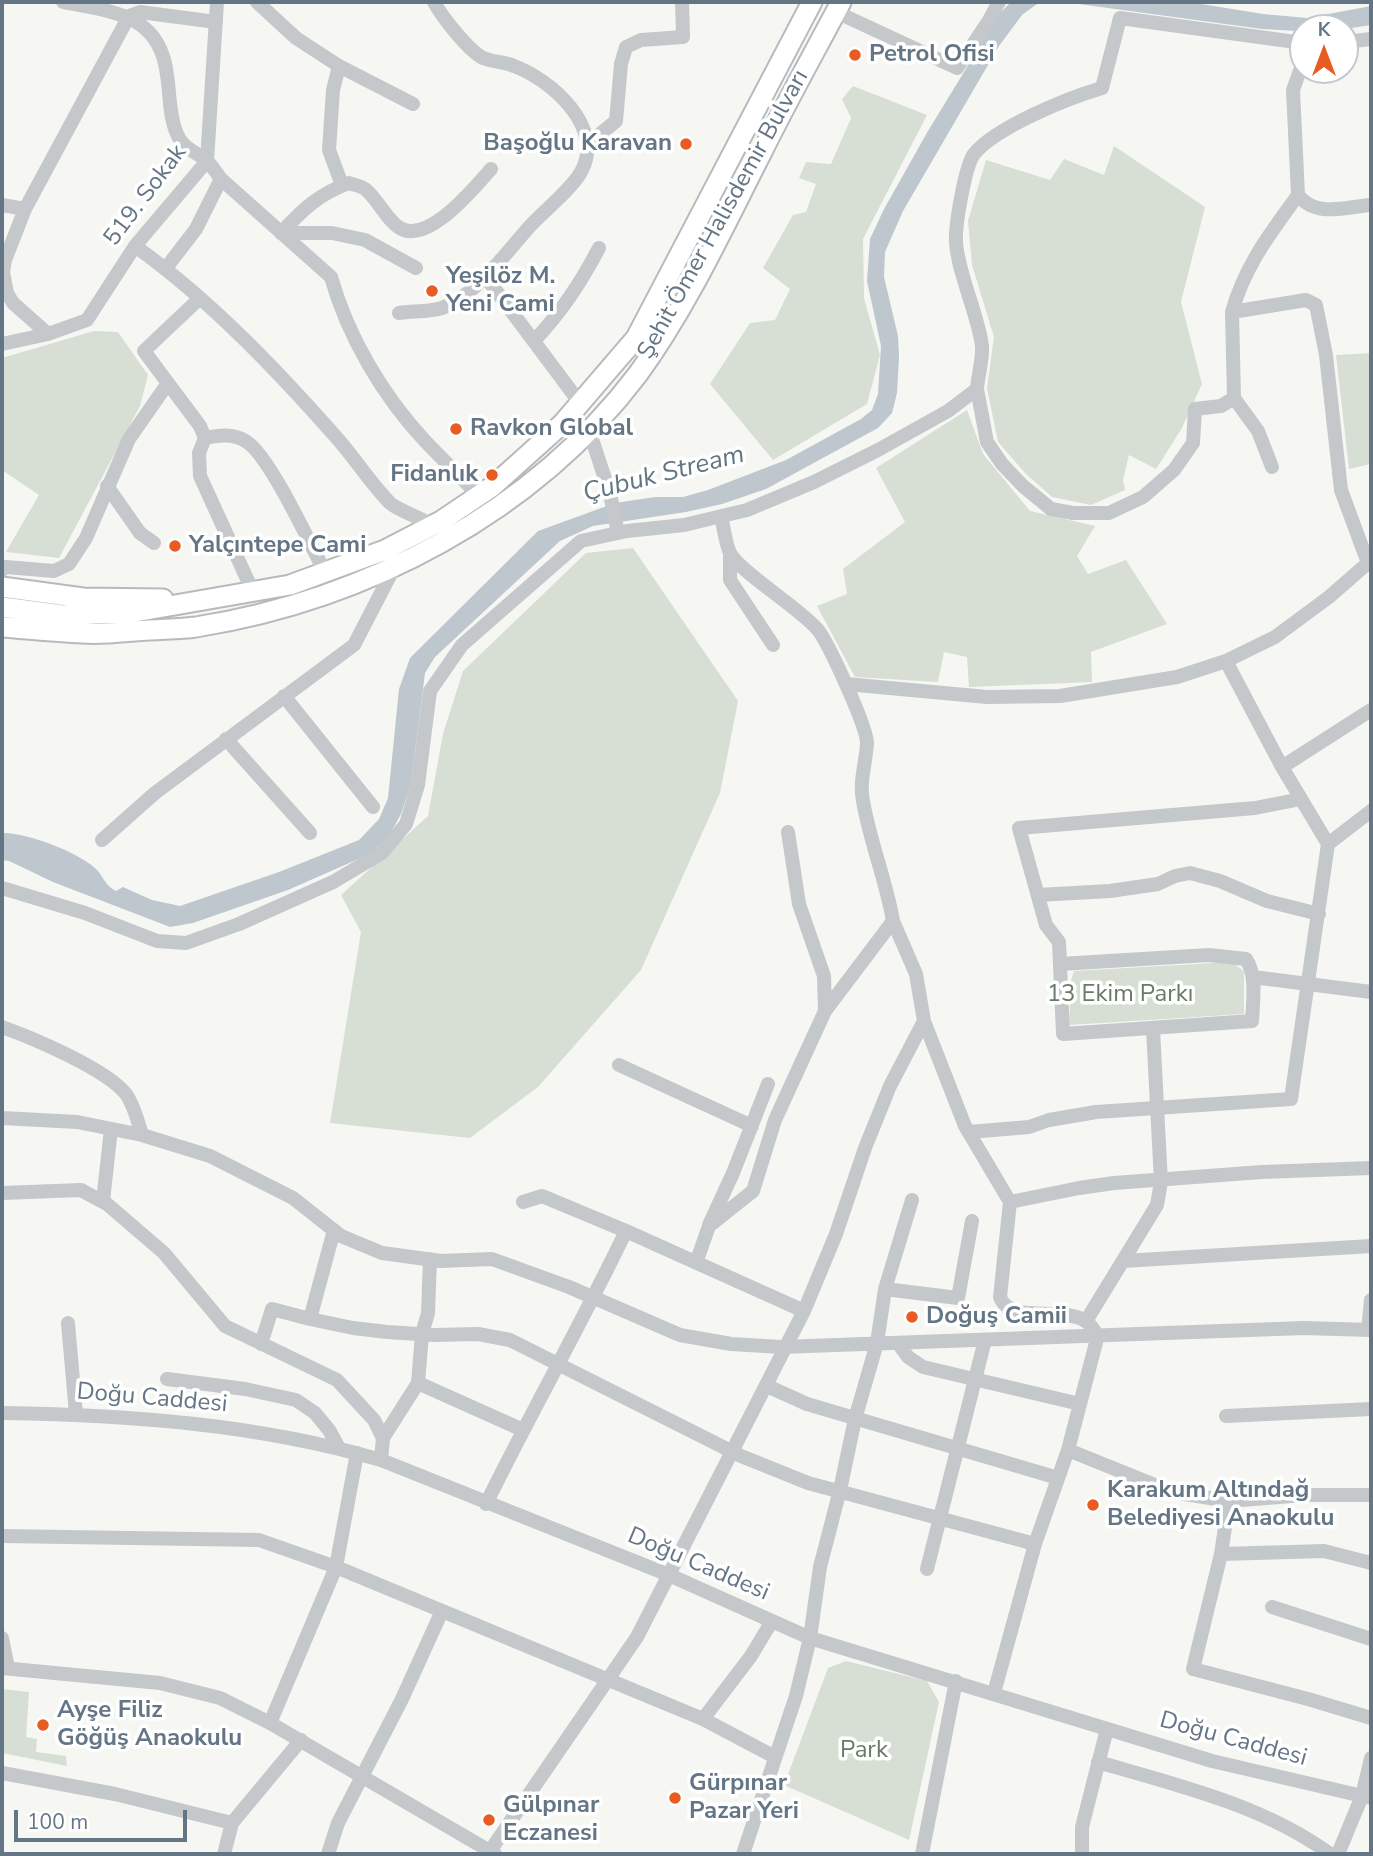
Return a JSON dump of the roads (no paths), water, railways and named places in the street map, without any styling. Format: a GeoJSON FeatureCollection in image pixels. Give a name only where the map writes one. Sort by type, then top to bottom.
{"type":"FeatureCollection","features":[{"type":"Feature","properties":{"kind":"highway","name":"Şehit Ömer Halisdemir Bulvarı"},"geometry":{"type":"LineString","coordinates":[[2,607],[62,615],[130,613],[290,586],[385,550],[432,525],[493,486],[563,423],[636,338],[811,2]]}},
{"type":"Feature","properties":{"kind":"highway","name":"Şehit Ömer Halisdemir Bulvarı"},"geometry":{"type":"LineString","coordinates":[[2,640],[113,642],[293,606],[432,549],[528,486],[589,430],[638,373],[683,303],[796,82],[838,7]]}},
{"type":"Feature","properties":{"kind":"highway","name":"Şehit Ömer Halisdemir Bulvarı"},"geometry":{"type":"LineString","coordinates":[[2,587],[83,598],[213,599]]}},
{"type":"Feature","properties":{"kind":"highway","name":"Şehit Ömer Halisdemir Bulvarı"},"geometry":{"type":"LineString","coordinates":[[2,627],[85,634],[194,627]]}},
{"type":"Feature","properties":{"kind":"street"},"geometry":{"type":"LineString","coordinates":[[63,2],[129,16],[145,27],[161,51],[167,68],[172,118],[181,141],[187,149],[207,161],[221,179],[331,277],[337,300],[368,363],[424,440],[479,496]]}},
{"type":"Feature","properties":{"kind":"street","name":"519. Sokak"},"geometry":{"type":"LineString","coordinates":[[2,344],[48,334],[87,320],[135,246],[207,161],[218,2]]}},
{"type":"Feature","properties":{"kind":"street"},"geometry":{"type":"LineString","coordinates":[[257,2],[296,38],[339,66],[413,104]]}},
{"type":"Feature","properties":{"kind":"street"},"geometry":{"type":"LineString","coordinates":[[399,313],[441,308],[467,293],[581,173],[589,154],[588,137],[579,119],[552,88],[541,79],[513,65],[482,58],[462,39],[434,2]]}},
{"type":"Feature","properties":{"kind":"street"},"geometry":{"type":"LineString","coordinates":[[588,144],[616,121],[621,64],[626,47],[641,40],[683,37],[682,2]]}},
{"type":"Feature","properties":{"kind":"street"},"geometry":{"type":"LineString","coordinates":[[838,7],[957,68],[999,2]]}},
{"type":"Feature","properties":{"kind":"street"},"geometry":{"type":"LineString","coordinates":[[48,334],[13,303],[5,285],[5,260],[25,209],[129,16],[140,12],[216,22]]}},
{"type":"Feature","properties":{"kind":"street"},"geometry":{"type":"LineString","coordinates":[[1234,397],[1221,406],[1195,408],[1193,443],[1174,470],[1143,497],[1110,513],[1073,513],[1051,509],[1023,486],[1002,464],[987,442],[976,389],[982,348],[956,243],[960,201],[973,155],[993,138],[1066,99],[1102,88],[1120,18],[1289,41]]}},
{"type":"Feature","properties":{"kind":"street"},"geometry":{"type":"LineString","coordinates":[[339,66],[333,90],[329,150],[342,185]]}},
{"type":"Feature","properties":{"kind":"street"},"geometry":{"type":"LineString","coordinates":[[1295,84],[1293,90],[1298,195],[1305,204],[1319,210],[1371,205]]}},
{"type":"Feature","properties":{"kind":"street"},"geometry":{"type":"LineString","coordinates":[[281,233],[324,192],[349,183],[364,188],[398,227],[411,231],[431,226],[462,202],[491,169]]}},
{"type":"Feature","properties":{"kind":"street"},"geometry":{"type":"LineString","coordinates":[[166,268],[196,229],[221,179]]}},
{"type":"Feature","properties":{"kind":"street"},"geometry":{"type":"LineString","coordinates":[[1272,467],[1258,431],[1234,397],[1232,312],[1240,283],[1259,249],[1298,195]]}},
{"type":"Feature","properties":{"kind":"street"},"geometry":{"type":"LineString","coordinates":[[2,205],[25,209]]}},
{"type":"Feature","properties":{"kind":"street"},"geometry":{"type":"LineString","coordinates":[[281,233],[332,233],[365,240],[416,268]]}},
{"type":"Feature","properties":{"kind":"street"},"geometry":{"type":"LineString","coordinates":[[135,246],[166,268],[200,298],[292,389],[339,440],[393,506],[432,525]]}},
{"type":"Feature","properties":{"kind":"street"},"geometry":{"type":"LineString","coordinates":[[534,341],[560,313],[576,290],[598,248]]}},
{"type":"Feature","properties":{"kind":"street"},"geometry":{"type":"LineString","coordinates":[[485,276],[580,403]]}},
{"type":"Feature","properties":{"kind":"street"},"geometry":{"type":"LineString","coordinates":[[200,298],[144,351],[200,426],[205,438],[199,453],[200,476],[253,592]]}},
{"type":"Feature","properties":{"kind":"street"},"geometry":{"type":"LineString","coordinates":[[846,684],[987,697],[1060,696],[1177,677],[1226,661],[1275,637],[1370,564],[1341,490],[1326,355],[1316,305],[1306,300],[1232,312]]}},
{"type":"Feature","properties":{"kind":"street"},"geometry":{"type":"LineString","coordinates":[[2,570],[6,567],[54,571],[69,564],[86,538],[129,439],[168,383]]}},
{"type":"Feature","properties":{"kind":"street"},"geometry":{"type":"LineString","coordinates":[[2,888],[60,899],[157,941],[186,943],[239,924],[333,883],[382,853],[406,824],[418,785],[430,691],[462,645],[581,541],[617,527],[684,525],[747,510],[814,482],[948,411],[976,389]]}},
{"type":"Feature","properties":{"kind":"street"},"geometry":{"type":"LineString","coordinates":[[589,430],[610,494],[617,527]]}},
{"type":"Feature","properties":{"kind":"street"},"geometry":{"type":"LineString","coordinates":[[205,438],[226,434],[247,442],[267,464],[325,572]]}},
{"type":"Feature","properties":{"kind":"street"},"geometry":{"type":"LineString","coordinates":[[107,486],[140,533],[154,543]]}},
{"type":"Feature","properties":{"kind":"street"},"geometry":{"type":"LineString","coordinates":[[721,516],[730,556],[730,580],[773,646]]}},
{"type":"Feature","properties":{"kind":"street"},"geometry":{"type":"LineString","coordinates":[[730,556],[794,607],[819,631],[846,684],[867,741],[861,773],[862,798],[889,898],[892,921],[916,974],[924,1021],[969,1132],[1010,1202],[1000,1297],[1003,1305],[1010,1311],[1059,1314],[1086,1321],[1098,1335]]}},
{"type":"Feature","properties":{"kind":"street"},"geometry":{"type":"LineString","coordinates":[[102,840],[155,793],[354,645],[395,566]]}},
{"type":"Feature","properties":{"kind":"street"},"geometry":{"type":"LineString","coordinates":[[969,1132],[1029,1127],[1049,1120],[1096,1112],[1292,1099],[1328,844],[1282,767],[1226,661]]}},
{"type":"Feature","properties":{"kind":"street"},"geometry":{"type":"LineString","coordinates":[[284,696],[373,807]]}},
{"type":"Feature","properties":{"kind":"street"},"geometry":{"type":"LineString","coordinates":[[1282,767],[1371,710]]}},
{"type":"Feature","properties":{"kind":"street"},"geometry":{"type":"LineString","coordinates":[[226,739],[310,834]]}},
{"type":"Feature","properties":{"kind":"street"},"geometry":{"type":"LineString","coordinates":[[1060,964],[1227,956],[1246,958],[1253,977],[1252,1021],[1063,1034],[1059,942],[1046,925],[1019,828],[1255,808],[1301,799]]}},
{"type":"Feature","properties":{"kind":"street"},"geometry":{"type":"LineString","coordinates":[[1328,844],[1371,811]]}},
{"type":"Feature","properties":{"kind":"street"},"geometry":{"type":"LineString","coordinates":[[788,832],[799,904],[824,975],[825,1011]]}},
{"type":"Feature","properties":{"kind":"street"},"geometry":{"type":"LineString","coordinates":[[1038,895],[1110,891],[1158,884],[1190,873],[1220,881],[1267,901],[1319,914]]}},
{"type":"Feature","properties":{"kind":"street"},"geometry":{"type":"LineString","coordinates":[[709,1226],[753,1191],[775,1120],[825,1011],[892,921]]}},
{"type":"Feature","properties":{"kind":"street"},"geometry":{"type":"LineString","coordinates":[[1253,977],[1371,992]]}},
{"type":"Feature","properties":{"kind":"street"},"geometry":{"type":"LineString","coordinates":[[2,1638],[5,1668],[160,1683],[220,1698],[301,1740],[492,1853],[637,1637],[804,1311],[836,1234],[865,1148],[890,1086],[924,1021]]}},
{"type":"Feature","properties":{"kind":"street"},"geometry":{"type":"LineString","coordinates":[[2,1027],[109,1078],[127,1095],[142,1135]]}},
{"type":"Feature","properties":{"kind":"street"},"geometry":{"type":"LineString","coordinates":[[1086,1321],[1157,1205],[1161,1180],[1153,1029]]}},
{"type":"Feature","properties":{"kind":"street"},"geometry":{"type":"LineString","coordinates":[[619,1065],[752,1126]]}},
{"type":"Feature","properties":{"kind":"street"},"geometry":{"type":"LineString","coordinates":[[696,1264],[768,1084]]}},
{"type":"Feature","properties":{"kind":"street"},"geometry":{"type":"LineString","coordinates":[[2,1118],[77,1122],[142,1135],[210,1156],[293,1198],[341,1236],[382,1253],[430,1259],[492,1259],[680,1335],[731,1344],[787,1346],[898,1343],[1304,1328],[1370,1330],[1371,1300]]}},
{"type":"Feature","properties":{"kind":"street"},"geometry":{"type":"LineString","coordinates":[[103,1202],[111,1129]]}},
{"type":"Feature","properties":{"kind":"street"},"geometry":{"type":"LineString","coordinates":[[1010,1202],[1079,1188],[1161,1180],[1262,1172],[1371,1168]]}},
{"type":"Feature","properties":{"kind":"street"},"geometry":{"type":"LineString","coordinates":[[2,1193],[81,1190],[103,1202],[164,1253],[226,1326],[337,1380],[373,1420],[383,1438]]}},
{"type":"Feature","properties":{"kind":"street"},"geometry":{"type":"LineString","coordinates":[[523,1202],[542,1196],[804,1311]]}},
{"type":"Feature","properties":{"kind":"street"},"geometry":{"type":"LineString","coordinates":[[743,1854],[796,1696],[810,1638],[820,1567],[855,1419],[877,1343],[885,1290],[912,1200]]}},
{"type":"Feature","properties":{"kind":"street"},"geometry":{"type":"LineString","coordinates":[[885,1290],[958,1298],[972,1221]]}},
{"type":"Feature","properties":{"kind":"street"},"geometry":{"type":"LineString","coordinates":[[310,1319],[334,1230]]}},
{"type":"Feature","properties":{"kind":"street"},"geometry":{"type":"LineString","coordinates":[[486,1504],[626,1231]]}},
{"type":"Feature","properties":{"kind":"street"},"geometry":{"type":"LineString","coordinates":[[1123,1261],[1371,1247]]}},
{"type":"Feature","properties":{"kind":"street"},"geometry":{"type":"LineString","coordinates":[[381,1460],[383,1438],[418,1384],[422,1334],[428,1313],[430,1259]]}},
{"type":"Feature","properties":{"kind":"street"},"geometry":{"type":"LineString","coordinates":[[261,1344],[272,1309],[354,1328],[422,1334],[478,1334],[510,1340],[733,1452],[808,1483],[1035,1544]]}},
{"type":"Feature","properties":{"kind":"street"},"geometry":{"type":"LineString","coordinates":[[68,1323],[76,1414]]}},
{"type":"Feature","properties":{"kind":"street"},"geometry":{"type":"LineString","coordinates":[[994,1693],[1035,1544],[1068,1450],[1098,1335]]}},
{"type":"Feature","properties":{"kind":"street"},"geometry":{"type":"LineString","coordinates":[[927,1569],[985,1340]]}},
{"type":"Feature","properties":{"kind":"street"},"geometry":{"type":"LineString","coordinates":[[898,1343],[908,1357],[923,1367],[1080,1404]]}},
{"type":"Feature","properties":{"kind":"street"},"geometry":{"type":"LineString","coordinates":[[167,1379],[245,1389],[296,1400],[315,1413],[339,1448]]}},
{"type":"Feature","properties":{"kind":"street"},"geometry":{"type":"LineString","coordinates":[[418,1384],[523,1430]]}},
{"type":"Feature","properties":{"kind":"street"},"geometry":{"type":"LineString","coordinates":[[767,1386],[807,1404],[1058,1478]]}},
{"type":"Feature","properties":{"kind":"street"},"geometry":{"type":"LineString","coordinates":[[1226,1416],[1371,1409]]}},
{"type":"Feature","properties":{"kind":"street","name":"Doğu Caddesi"},"geometry":{"type":"LineString","coordinates":[[2,1413],[76,1414],[232,1427],[357,1453],[381,1460],[669,1575],[810,1638],[1212,1761],[1366,1797]]}},
{"type":"Feature","properties":{"kind":"street"},"geometry":{"type":"LineString","coordinates":[[1068,1450],[1172,1492],[1229,1501],[1304,1495],[1371,1495]]}},
{"type":"Feature","properties":{"kind":"street"},"geometry":{"type":"LineString","coordinates":[[271,1723],[336,1567],[357,1453]]}},
{"type":"Feature","properties":{"kind":"street"},"geometry":{"type":"LineString","coordinates":[[1229,1501],[1221,1554],[1193,1669],[1371,1718]]}},
{"type":"Feature","properties":{"kind":"street"},"geometry":{"type":"LineString","coordinates":[[2,1536],[259,1540],[336,1567],[702,1719],[775,1756]]}},
{"type":"Feature","properties":{"kind":"street"},"geometry":{"type":"LineString","coordinates":[[1221,1554],[1324,1551],[1371,1563]]}},
{"type":"Feature","properties":{"kind":"street"},"geometry":{"type":"LineString","coordinates":[[1272,1607],[1371,1639]]}},
{"type":"Feature","properties":{"kind":"street"},"geometry":{"type":"LineString","coordinates":[[328,1854],[338,1822],[402,1699],[442,1611]]}},
{"type":"Feature","properties":{"kind":"street"},"geometry":{"type":"LineString","coordinates":[[702,1719],[751,1656],[772,1621]]}},
{"type":"Feature","properties":{"kind":"street"},"geometry":{"type":"LineString","coordinates":[[922,1854],[956,1681]]}},
{"type":"Feature","properties":{"kind":"street"},"geometry":{"type":"LineString","coordinates":[[1082,1854],[1082,1827],[1107,1729]]}},
{"type":"Feature","properties":{"kind":"street"},"geometry":{"type":"LineString","coordinates":[[223,1854],[232,1823],[301,1740]]}},
{"type":"Feature","properties":{"kind":"street"},"geometry":{"type":"LineString","coordinates":[[1338,1854],[1366,1797],[1371,1758]]}},
{"type":"Feature","properties":{"kind":"street"},"geometry":{"type":"LineString","coordinates":[[1098,1762],[1271,1818],[1330,1854]]}},
{"type":"Feature","properties":{"kind":"street"},"geometry":{"type":"LineString","coordinates":[[2,1773],[115,1794],[232,1823]]}},
{"type":"Feature","properties":{"kind":"place","name":"Petrol Ofisi"},"geometry":{"type":"Point","coordinates":[855,55]}},
{"type":"Feature","properties":{"kind":"place","name":"Başoğlu Karavan"},"geometry":{"type":"Point","coordinates":[686,144]}},
{"type":"Feature","properties":{"kind":"place","name":"Yeşilöz M. Yeni Cami"},"geometry":{"type":"Point","coordinates":[432,291]}},
{"type":"Feature","properties":{"kind":"place","name":"Ravkon Global"},"geometry":{"type":"Point","coordinates":[456,429]}},
{"type":"Feature","properties":{"kind":"place","name":"Fidanlık"},"geometry":{"type":"Point","coordinates":[492,475]}},
{"type":"Feature","properties":{"kind":"place","name":"Yalçıntepe Cami"},"geometry":{"type":"Point","coordinates":[175,546]}},
{"type":"Feature","properties":{"kind":"place","name":"Doğuş Camii"},"geometry":{"type":"Point","coordinates":[912,1317]}},
{"type":"Feature","properties":{"kind":"place","name":"Karakum Altındağ Belediyesi Anaokulu"},"geometry":{"type":"Point","coordinates":[1093,1505]}},
{"type":"Feature","properties":{"kind":"place","name":"Ayşe Filiz Göğüş Anaokulu"},"geometry":{"type":"Point","coordinates":[43,1725]}},
{"type":"Feature","properties":{"kind":"place","name":"Gürpınar Pazar Yeri"},"geometry":{"type":"Point","coordinates":[675,1798]}},
{"type":"Feature","properties":{"kind":"place","name":"Gülpınar Eczanesi"},"geometry":{"type":"Point","coordinates":[489,1820]}},
{"type":"Feature","properties":{"kind":"water label","name":"Çubuk Stream"},"geometry":{"type":"Point","coordinates":[664,475]}},
{"type":"Feature","properties":{"kind":"park label","name":"13 Ekim Parkı"},"geometry":{"type":"Point","coordinates":[1120,995]}},
{"type":"Feature","properties":{"kind":"park label","name":"Park"},"geometry":{"type":"Point","coordinates":[864,1751]}}]}
